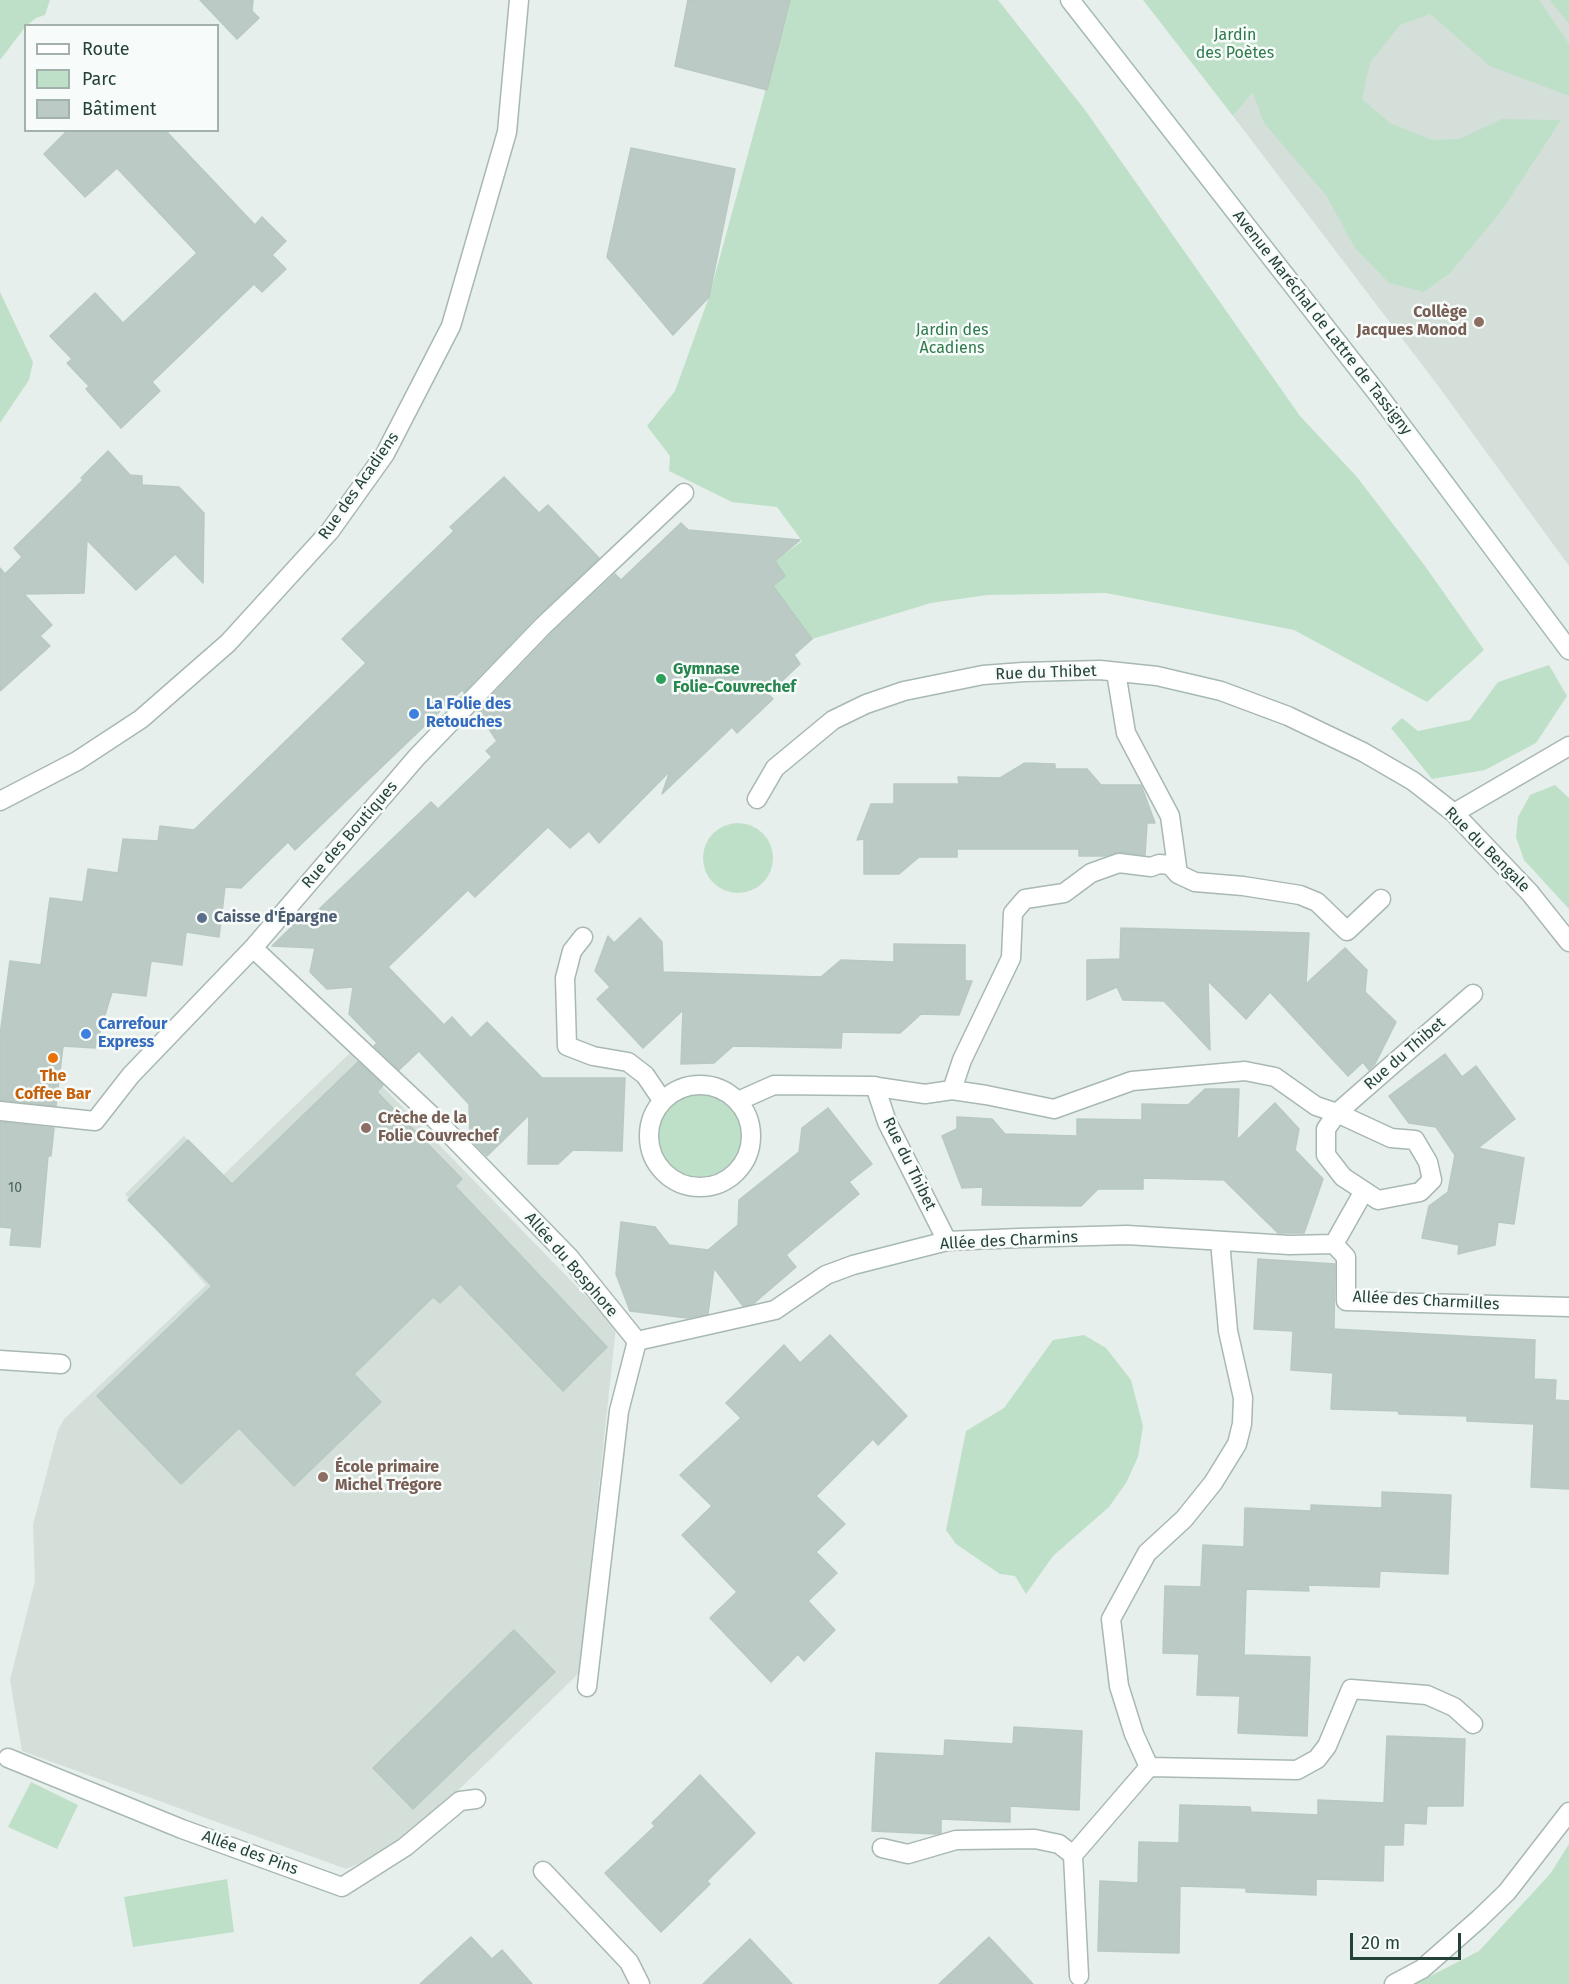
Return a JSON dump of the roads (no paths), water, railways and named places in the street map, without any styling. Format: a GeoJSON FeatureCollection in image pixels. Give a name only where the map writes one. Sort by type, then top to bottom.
{"type":"FeatureCollection","features":[{"type":"Feature","properties":{"kind":"street","name":"Rue des Acadiens"},"geometry":{"type":"LineString","coordinates":[[0,801],[77,761],[141,719],[228,642],[330,531],[385,454],[451,326],[507,132],[519,0]]}},
{"type":"Feature","properties":{"kind":"street","name":"Avenue Maréchal de Lattre de Tassigny"},"geometry":{"type":"LineString","coordinates":[[1070,0],[1377,393],[1569,650]]}},
{"type":"Feature","properties":{"kind":"street","name":"Rue des Boutiques"},"geometry":{"type":"LineString","coordinates":[[0,1111],[95,1121],[131,1074],[253,948],[416,758],[543,626],[684,493]]}},
{"type":"Feature","properties":{"kind":"street","name":"Rue du Thibet"},"geometry":{"type":"LineString","coordinates":[[758,800],[775,768],[833,720],[866,704],[932,684],[983,675],[1061,670],[1157,676],[1221,691],[1288,716],[1363,752]]}},
{"type":"Feature","properties":{"kind":"street"},"geometry":{"type":"LineString","coordinates":[[1116,672],[1126,733],[1170,816],[1178,874]]}},
{"type":"Feature","properties":{"kind":"street"},"geometry":{"type":"LineString","coordinates":[[1454,813],[1569,746]]}},
{"type":"Feature","properties":{"kind":"street","name":"Rue du Bengale"},"geometry":{"type":"LineString","coordinates":[[1363,752],[1413,781],[1454,813],[1530,893],[1569,942]]}},
{"type":"Feature","properties":{"kind":"street"},"geometry":{"type":"LineString","coordinates":[[952,1090],[962,1060],[1011,958],[1013,913],[1025,899],[1064,893],[1091,873],[1119,864],[1151,867],[1160,864],[1170,865],[1178,874],[1195,882],[1243,886],[1300,895],[1317,902],[1347,931],[1381,899]]}},
{"type":"Feature","properties":{"kind":"street"},"geometry":{"type":"LineString","coordinates":[[584,938],[572,951],[565,978],[567,1046],[593,1056],[628,1062],[645,1075],[662,1100]]}},
{"type":"Feature","properties":{"kind":"street","name":"Allée du Bosphore"},"geometry":{"type":"LineString","coordinates":[[253,948],[439,1124],[569,1257],[637,1341]]}},
{"type":"Feature","properties":{"kind":"street","name":"Rue du Thibet"},"geometry":{"type":"LineString","coordinates":[[738,1101],[774,1085],[875,1086],[925,1094],[952,1090],[1054,1109],[1132,1081],[1245,1071],[1275,1077],[1316,1106],[1337,1113],[1391,1138],[1415,1140],[1428,1162],[1432,1180],[1420,1192],[1378,1200],[1343,1177],[1326,1155],[1326,1129],[1337,1113],[1473,994]]}},
{"type":"Feature","properties":{"kind":"street"},"geometry":{"type":"LineString","coordinates":[[692,1084],[709,1085],[724,1090],[738,1101],[751,1128],[751,1144],[746,1160],[733,1176],[710,1187],[691,1187],[675,1182],[659,1168],[649,1147],[650,1123],[662,1100],[676,1090],[692,1084]]}},
{"type":"Feature","properties":{"kind":"street","name":"Rue du Thibet"},"geometry":{"type":"LineString","coordinates":[[875,1086],[887,1122],[947,1242]]}},
{"type":"Feature","properties":{"kind":"street"},"geometry":{"type":"LineString","coordinates":[[1149,1767],[1134,1734],[1119,1686],[1111,1619],[1148,1553],[1184,1520],[1213,1483],[1237,1444],[1243,1398],[1228,1331],[1220,1241],[1334,1245],[1364,1191]]}},
{"type":"Feature","properties":{"kind":"street","name":"Allée des Charmins"},"geometry":{"type":"LineString","coordinates":[[637,1341],[775,1310],[825,1275],[853,1265],[947,1242],[1127,1235],[1220,1241]]}},
{"type":"Feature","properties":{"kind":"street","name":"Allée des Charmilles"},"geometry":{"type":"LineString","coordinates":[[1334,1245],[1346,1257],[1346,1301],[1569,1306]]}},
{"type":"Feature","properties":{"kind":"street"},"geometry":{"type":"LineString","coordinates":[[587,1687],[619,1411],[637,1341]]}},
{"type":"Feature","properties":{"kind":"street"},"geometry":{"type":"LineString","coordinates":[[0,1360],[62,1364]]}},
{"type":"Feature","properties":{"kind":"street"},"geometry":{"type":"LineString","coordinates":[[1149,1767],[1297,1770],[1317,1759],[1327,1746],[1351,1689],[1427,1695],[1454,1707],[1473,1724]]}},
{"type":"Feature","properties":{"kind":"street","name":"Allée des Pins"},"geometry":{"type":"LineString","coordinates":[[8,1758],[182,1829],[342,1887],[405,1847],[460,1801],[476,1798]]}},
{"type":"Feature","properties":{"kind":"street"},"geometry":{"type":"LineString","coordinates":[[1079,1976],[1073,1854],[1149,1767]]}},
{"type":"Feature","properties":{"kind":"street"},"geometry":{"type":"LineString","coordinates":[[1394,1984],[1422,1969],[1507,1892],[1569,1812]]}},
{"type":"Feature","properties":{"kind":"street"},"geometry":{"type":"LineString","coordinates":[[882,1848],[908,1854],[956,1840],[1035,1839],[1059,1844],[1073,1854]]}},
{"type":"Feature","properties":{"kind":"street"},"geometry":{"type":"LineString","coordinates":[[543,1871],[628,1962],[639,1984]]}},
{"type":"Feature","properties":{"kind":"place","name":"Collège Jacques Monod"},"geometry":{"type":"Point","coordinates":[1479,322]}},
{"type":"Feature","properties":{"kind":"place","name":"Gymnase Folie-Couvrechef"},"geometry":{"type":"Point","coordinates":[661,679]}},
{"type":"Feature","properties":{"kind":"place","name":"La Folie des Retouches"},"geometry":{"type":"Point","coordinates":[414,714]}},
{"type":"Feature","properties":{"kind":"place","name":"Caisse d'Épargne"},"geometry":{"type":"Point","coordinates":[202,918]}},
{"type":"Feature","properties":{"kind":"place","name":"Carrefour Express"},"geometry":{"type":"Point","coordinates":[86,1034]}},
{"type":"Feature","properties":{"kind":"place","name":"The Coffee Bar"},"geometry":{"type":"Point","coordinates":[53,1058]}},
{"type":"Feature","properties":{"kind":"place","name":"Crèche de la Folie Couvrechef"},"geometry":{"type":"Point","coordinates":[366,1128]}},
{"type":"Feature","properties":{"kind":"place","name":"École primaire Michel Trégore"},"geometry":{"type":"Point","coordinates":[323,1477]}},
{"type":"Feature","properties":{"kind":"park label","name":"Jardin des Poètes"},"geometry":{"type":"Point","coordinates":[1235,45]}},
{"type":"Feature","properties":{"kind":"park label","name":"Jardin des Acadiens"},"geometry":{"type":"Point","coordinates":[952,340]}}]}
